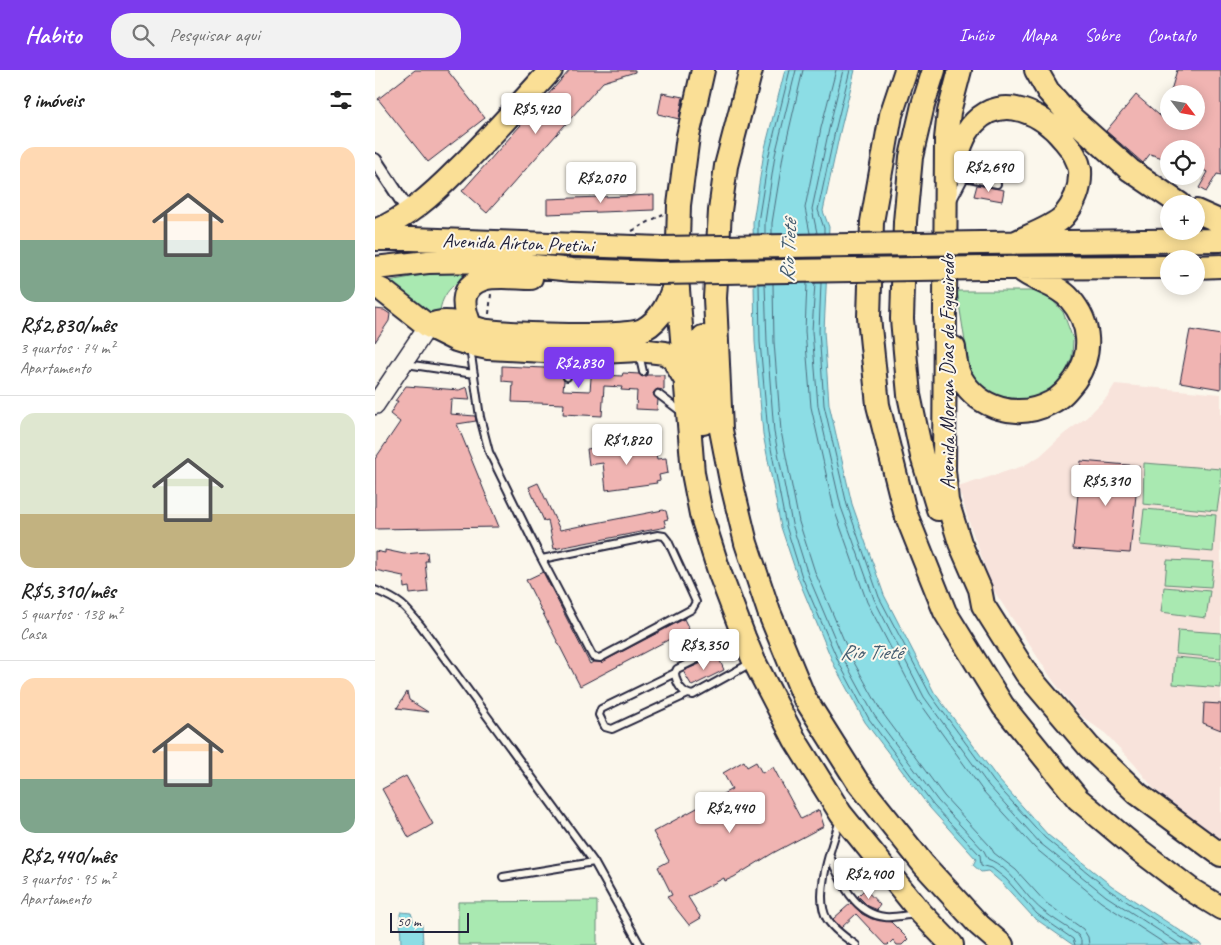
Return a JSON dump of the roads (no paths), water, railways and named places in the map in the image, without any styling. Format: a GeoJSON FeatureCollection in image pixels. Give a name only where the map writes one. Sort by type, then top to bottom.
{"type":"FeatureCollection","features":[{"type":"Feature","properties":{"kind":"highway"},"geometry":{"type":"LineString","coordinates":[[375,231],[409,213],[429,198],[484,144],[551,70]]}},
{"type":"Feature","properties":{"kind":"highway"},"geometry":{"type":"LineString","coordinates":[[375,286],[428,326],[436,322],[445,322],[476,331],[531,333],[629,334],[643,330],[663,312],[670,298],[668,275],[688,136],[703,70]]}},
{"type":"Feature","properties":{"kind":"highway"},"geometry":{"type":"LineString","coordinates":[[751,70],[726,166],[719,211],[715,298],[721,430],[731,481],[747,543],[769,612],[804,697],[857,782],[924,865],[979,925],[1002,945]]}},
{"type":"Feature","properties":{"kind":"highway"},"geometry":{"type":"LineString","coordinates":[[906,70],[891,115],[872,222],[869,317],[878,405],[905,512],[945,612],[1003,706],[1078,799],[1193,891],[1221,908]]}},
{"type":"Feature","properties":{"kind":"highway"},"geometry":{"type":"LineString","coordinates":[[934,70],[923,105],[911,157],[905,222],[902,319],[909,395],[922,456],[936,504],[958,558],[983,604]]}},
{"type":"Feature","properties":{"kind":"highway","name":"Avenida Morvan Dias de Figueiredo"},"geometry":{"type":"LineString","coordinates":[[960,70],[949,112],[946,139],[944,470],[947,501],[960,543],[980,589],[983,604],[1026,673],[1089,747],[1138,794],[1217,851]]}},
{"type":"Feature","properties":{"kind":"highway"},"geometry":{"type":"LineString","coordinates":[[1036,70],[1048,91],[1072,118],[1129,170],[1166,195]]}},
{"type":"Feature","properties":{"kind":"highway"},"geometry":{"type":"LineString","coordinates":[[946,211],[959,152],[963,140],[975,122],[997,109],[1012,108],[1039,117],[1051,125],[1071,148],[1080,168],[1079,187],[1073,204],[1063,217],[1056,223],[1014,243]]}},
{"type":"Feature","properties":{"kind":"highway"},"geometry":{"type":"LineString","coordinates":[[1205,215],[1221,222]]}},
{"type":"Feature","properties":{"kind":"highway","name":"Avenida Aírton Pretini"},"geometry":{"type":"LineString","coordinates":[[375,239],[661,248],[1221,240]]}},
{"type":"Feature","properties":{"kind":"highway"},"geometry":{"type":"LineString","coordinates":[[701,514],[704,487],[703,290],[707,274],[717,254]]}},
{"type":"Feature","properties":{"kind":"highway","name":"Avenida Aírton Pretini"},"geometry":{"type":"LineString","coordinates":[[375,268],[427,262],[486,261],[572,270],[668,275],[982,268],[1160,267]]}},
{"type":"Feature","properties":{"kind":"highway"},"geometry":{"type":"LineString","coordinates":[[946,299],[952,307],[955,357],[960,377],[974,395],[997,408],[1011,412],[1029,410],[1050,403],[1066,392],[1081,371],[1087,351],[1086,329],[1083,319],[1070,299],[1046,282],[1026,275],[1019,268]]}},
{"type":"Feature","properties":{"kind":"highway"},"geometry":{"type":"LineString","coordinates":[[572,270],[541,278],[485,278],[474,283],[467,292],[463,304],[465,314],[488,348],[509,353],[639,350],[665,353],[673,359],[685,380]]}},
{"type":"Feature","properties":{"kind":"highway"},"geometry":{"type":"LineString","coordinates":[[668,275],[685,380],[693,473],[701,514],[720,574],[754,661],[795,740],[841,814],[921,914],[952,945]]}},
{"type":"Feature","properties":{"kind":"street"},"geometry":{"type":"LineString","coordinates":[[375,160],[409,213]]}},
{"type":"Feature","properties":{"kind":"street"},"geometry":{"type":"LineString","coordinates":[[375,405],[428,326]]}},
{"type":"Feature","properties":{"kind":"lane"},"geometry":{"type":"LineString","coordinates":[[946,211],[965,177],[959,152]]}},
{"type":"Feature","properties":{"kind":"lane"},"geometry":{"type":"LineString","coordinates":[[965,177],[997,184]]}},
{"type":"Feature","properties":{"kind":"lane"},"geometry":{"type":"LineString","coordinates":[[476,331],[474,374],[480,418],[489,452],[537,550],[593,657],[597,658],[692,610],[696,602],[664,536],[658,535],[542,559]]}},
{"type":"Feature","properties":{"kind":"lane"},"geometry":{"type":"LineString","coordinates":[[639,350],[643,372]]}},
{"type":"Feature","properties":{"kind":"lane"},"geometry":{"type":"LineString","coordinates":[[567,376],[582,352]]}},
{"type":"Feature","properties":{"kind":"lane"},"geometry":{"type":"LineString","coordinates":[[403,364],[474,374]]}},
{"type":"Feature","properties":{"kind":"lane"},"geometry":{"type":"LineString","coordinates":[[658,394],[689,418]]}},
{"type":"Feature","properties":{"kind":"lane"},"geometry":{"type":"LineString","coordinates":[[375,590],[403,604],[421,626],[594,862],[640,945]]}},
{"type":"Feature","properties":{"kind":"lane"},"geometry":{"type":"LineString","coordinates":[[744,637],[677,669],[675,672],[601,709],[599,715],[605,727],[611,729],[688,694],[693,694],[754,661]]}},
{"type":"Feature","properties":{"kind":"lane"},"geometry":{"type":"LineString","coordinates":[[675,672],[683,692],[688,694]]}},
{"type":"Feature","properties":{"kind":"lane"},"geometry":{"type":"LineString","coordinates":[[841,814],[823,882],[823,905],[827,919],[843,936],[857,945]]}},
{"type":"Feature","properties":{"kind":"lane"},"geometry":{"type":"LineString","coordinates":[[830,855],[839,878],[851,896],[865,910],[875,915],[886,917],[921,914]]}},
{"type":"Feature","properties":{"kind":"lane"},"geometry":{"type":"LineString","coordinates":[[503,876],[594,862]]}},
{"type":"Feature","properties":{"kind":"water","name":"Rio Tietê"},"geometry":{"type":"Polygon","coordinates":[[[785,70],[855,70],[823,211],[829,227],[824,331],[829,404],[852,504],[884,595],[934,692],[998,779],[1048,835],[1112,886],[1202,945],[1073,945],[1033,917],[1002,883],[988,871],[981,872],[973,865],[976,859],[930,808],[865,722],[834,665],[798,578],[781,527],[763,434],[755,342],[753,222],[764,152],[785,70]]]}},
{"type":"Feature","properties":{"kind":"water"},"geometry":{"type":"Polygon","coordinates":[[[401,912],[411,913],[414,922],[422,924],[423,945],[401,945],[401,912]]]}}]}
